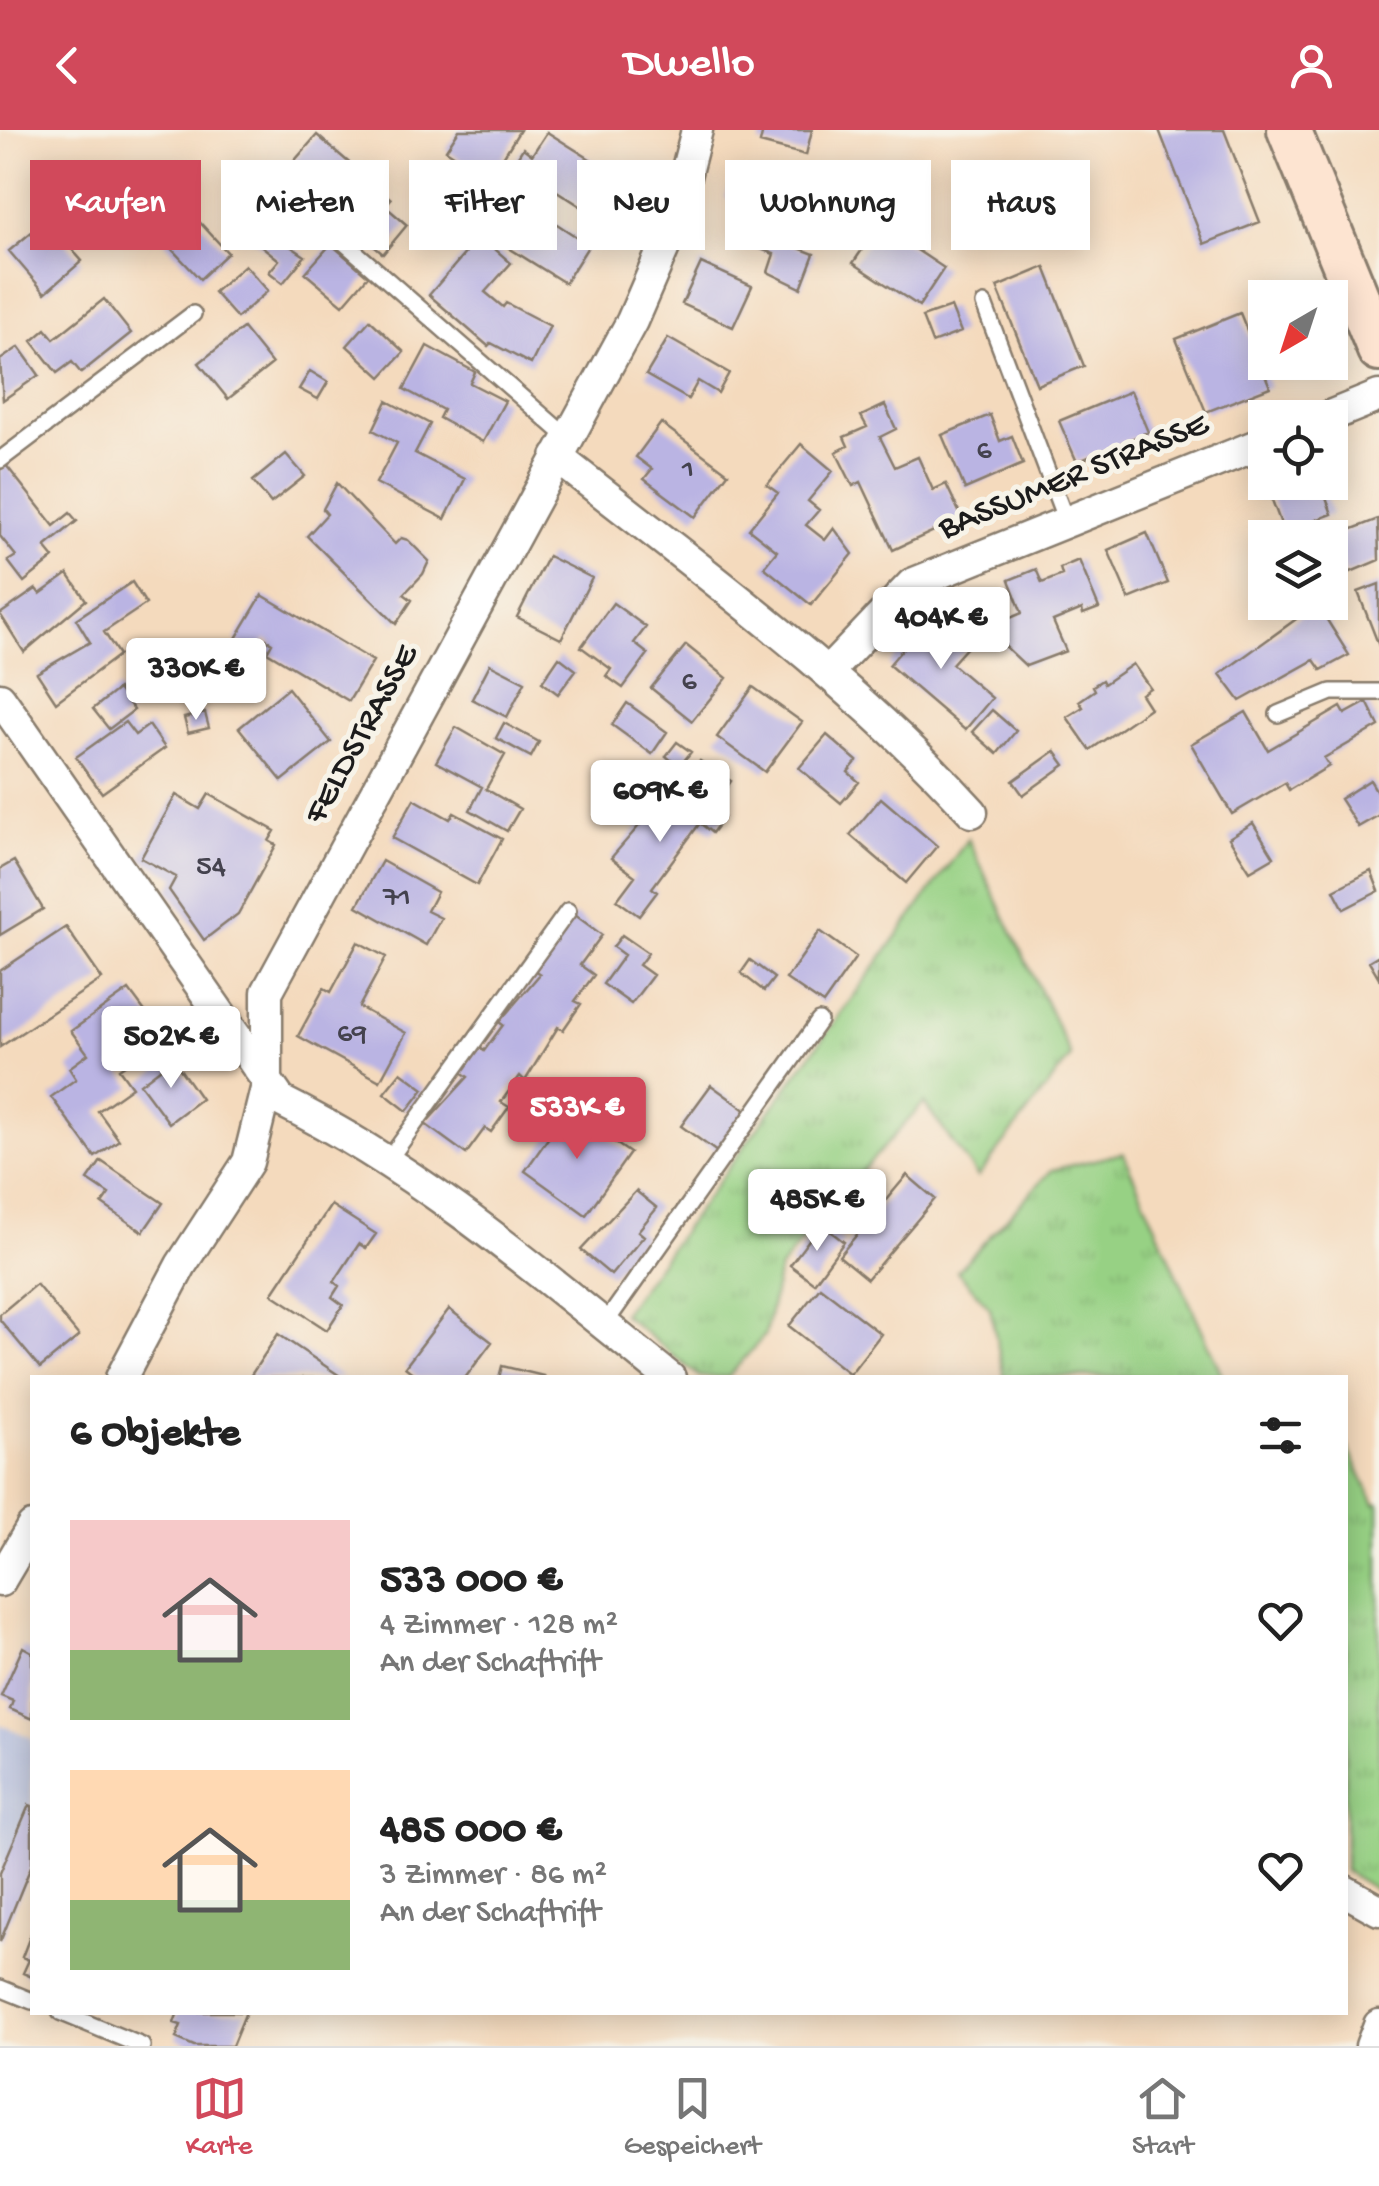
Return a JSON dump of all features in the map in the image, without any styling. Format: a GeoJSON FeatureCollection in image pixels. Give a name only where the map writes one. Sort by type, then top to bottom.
{"type":"FeatureCollection","features":[{"type":"Feature","properties":{"kind":"main road"},"geometry":{"type":"LineString","coordinates":[[1289,130],[1379,350]]}},
{"type":"Feature","properties":{"kind":"street","name":"FELDSTRASSE"},"geometry":{"type":"LineString","coordinates":[[123,1375],[180,1265],[248,1162],[268,1084],[267,992],[632,321],[671,231],[697,130]]}},
{"type":"Feature","properties":{"kind":"street"},"geometry":{"type":"LineString","coordinates":[[1348,409],[1379,396]]}},
{"type":"Feature","properties":{"kind":"street"},"geometry":{"type":"LineString","coordinates":[[562,448],[907,741],[972,812]]}},
{"type":"Feature","properties":{"kind":"street","name":"BASSUMER STRASSE"},"geometry":{"type":"LineString","coordinates":[[828,672],[912,584],[1248,449]]}},
{"type":"Feature","properties":{"kind":"street"},"geometry":{"type":"LineString","coordinates":[[0,698],[281,1102],[350,1136],[387,1162],[514,1252],[666,1375]]}},
{"type":"Feature","properties":{"kind":"street"},"geometry":{"type":"LineString","coordinates":[[0,1581],[30,1530]]}},
{"type":"Feature","properties":{"kind":"street"},"geometry":{"type":"LineString","coordinates":[[1348,1892],[1379,1910]]}},
{"type":"Feature","properties":{"kind":"street"},"geometry":{"type":"LineString","coordinates":[[1370,2046],[1379,2025]]}},
{"type":"Feature","properties":{"kind":"lane"},"geometry":{"type":"LineString","coordinates":[[350,250],[562,448]]}},
{"type":"Feature","properties":{"kind":"lane"},"geometry":{"type":"LineString","coordinates":[[984,304],[1066,522]]}},
{"type":"Feature","properties":{"kind":"lane"},"geometry":{"type":"LineString","coordinates":[[0,460],[193,314]]}},
{"type":"Feature","properties":{"kind":"lane"},"geometry":{"type":"LineString","coordinates":[[1278,714],[1331,692],[1379,692]]}},
{"type":"Feature","properties":{"kind":"lane"},"geometry":{"type":"LineString","coordinates":[[387,1162],[568,910]]}},
{"type":"Feature","properties":{"kind":"lane"},"geometry":{"type":"LineString","coordinates":[[604,1325],[819,1022]]}},
{"type":"Feature","properties":{"kind":"lane"},"geometry":{"type":"LineString","coordinates":[[0,1988],[30,2000]]}},
{"type":"Feature","properties":{"kind":"lane"},"geometry":{"type":"LineString","coordinates":[[67,2015],[142,2046]]}},
{"type":"Feature","properties":{"kind":"shaded area"},"geometry":{"type":"Polygon","coordinates":[[[0,1724],[30,1737],[30,1869],[0,1942],[0,1724]]]}},
{"type":"Feature","properties":{"kind":"green space"},"geometry":{"type":"Polygon","coordinates":[[[968,839],[1071,1056],[978,1177],[924,1103],[823,1214],[779,1270],[765,1335],[730,1375],[698,1375],[622,1314],[968,839]]]}},
{"type":"Feature","properties":{"kind":"green space"},"geometry":{"type":"Polygon","coordinates":[[[1123,1153],[1222,1375],[1004,1375],[990,1308],[957,1271],[1052,1170],[1123,1153]]]}},
{"type":"Feature","properties":{"kind":"green space"},"geometry":{"type":"Polygon","coordinates":[[[1348,1448],[1375,1504],[1379,1503],[1379,1892],[1348,1873],[1348,1448]]]}},
{"type":"Feature","properties":{"kind":"building"},"geometry":{"type":"Polygon","coordinates":[[[459,130],[520,130],[503,160],[461,160],[446,150],[459,130]]]}},
{"type":"Feature","properties":{"kind":"building"},"geometry":{"type":"Polygon","coordinates":[[[763,130],[812,130],[806,155],[760,143],[763,130]]]}},
{"type":"Feature","properties":{"kind":"building"},"geometry":{"type":"Polygon","coordinates":[[[1159,130],[1224,130],[1260,222],[1204,244],[1159,130]]]}},
{"type":"Feature","properties":{"kind":"building"},"geometry":{"type":"Polygon","coordinates":[[[547,132],[591,160],[577,160],[577,204],[557,191],[557,160],[516,160],[523,148],[532,155],[547,132]]]}},
{"type":"Feature","properties":{"kind":"building"},"geometry":{"type":"Polygon","coordinates":[[[317,135],[346,160],[295,160],[317,135]]]}},
{"type":"Feature","properties":{"kind":"building"},"geometry":{"type":"Polygon","coordinates":[[[389,209],[407,225],[389,247],[389,209]]]}},
{"type":"Feature","properties":{"kind":"building"},"geometry":{"type":"Polygon","coordinates":[[[201,224],[221,250],[228,253],[200,279],[173,250],[201,250],[201,224]]]}},
{"type":"Feature","properties":{"kind":"building"},"geometry":{"type":"Polygon","coordinates":[[[557,224],[577,237],[577,250],[586,250],[565,283],[512,250],[557,250],[557,224]]]}},
{"type":"Feature","properties":{"kind":"building"},"geometry":{"type":"Polygon","coordinates":[[[30,233],[30,250],[72,250],[82,261],[45,293],[9,251],[30,233]]]}},
{"type":"Feature","properties":{"kind":"building"},"geometry":{"type":"Polygon","coordinates":[[[267,250],[296,250],[305,256],[283,283],[269,272],[279,260],[267,250]]]}},
{"type":"Feature","properties":{"kind":"building"},"geometry":{"type":"Polygon","coordinates":[[[326,250],[338,250],[368,276],[343,305],[305,273],[326,250]]]}},
{"type":"Feature","properties":{"kind":"building"},"geometry":{"type":"Polygon","coordinates":[[[468,250],[496,250],[511,263],[485,292],[503,307],[506,303],[550,326],[531,364],[491,343],[488,346],[429,295],[468,250]]]}},
{"type":"Feature","properties":{"kind":"building"},"geometry":{"type":"Polygon","coordinates":[[[763,250],[804,250],[814,254],[801,288],[768,272],[774,254],[763,250]]]}},
{"type":"Feature","properties":{"kind":"building"},"geometry":{"type":"Polygon","coordinates":[[[862,250],[917,250],[944,268],[919,306],[853,263],[862,250]]]}},
{"type":"Feature","properties":{"kind":"building"},"geometry":{"type":"Polygon","coordinates":[[[701,263],[752,286],[733,327],[682,304],[701,263]]]}},
{"type":"Feature","properties":{"kind":"building"},"geometry":{"type":"Polygon","coordinates":[[[245,265],[268,291],[237,318],[214,292],[245,265]]]}},
{"type":"Feature","properties":{"kind":"building"},"geometry":{"type":"Polygon","coordinates":[[[1045,267],[1084,366],[1037,385],[997,287],[1045,267]]]}},
{"type":"Feature","properties":{"kind":"building"},"geometry":{"type":"Polygon","coordinates":[[[104,299],[131,333],[81,373],[72,362],[57,373],[32,341],[46,329],[54,339],[104,299]]]}},
{"type":"Feature","properties":{"kind":"building"},"geometry":{"type":"Polygon","coordinates":[[[951,307],[961,332],[932,343],[922,317],[951,307]]]}},
{"type":"Feature","properties":{"kind":"building"},"geometry":{"type":"Polygon","coordinates":[[[1240,313],[1248,333],[1248,380],[1267,380],[1270,387],[1206,412],[1176,339],[1240,313]]]}},
{"type":"Feature","properties":{"kind":"building"},"geometry":{"type":"Polygon","coordinates":[[[370,320],[404,352],[381,377],[347,346],[370,320]]]}},
{"type":"Feature","properties":{"kind":"building"},"geometry":{"type":"Polygon","coordinates":[[[243,328],[272,364],[228,399],[199,363],[243,328]]]}},
{"type":"Feature","properties":{"kind":"building"},"geometry":{"type":"Polygon","coordinates":[[[668,338],[729,373],[718,393],[698,381],[688,399],[646,375],[668,338]]]}},
{"type":"Feature","properties":{"kind":"building"},"geometry":{"type":"Polygon","coordinates":[[[427,346],[475,372],[470,383],[505,401],[483,442],[439,418],[443,410],[404,389],[427,346]]]}},
{"type":"Feature","properties":{"kind":"building"},"geometry":{"type":"Polygon","coordinates":[[[19,347],[39,375],[3,400],[0,360],[19,347]]]}},
{"type":"Feature","properties":{"kind":"building"},"geometry":{"type":"Polygon","coordinates":[[[310,371],[328,382],[318,399],[299,389],[310,371]]]}},
{"type":"Feature","properties":{"kind":"building"},"geometry":{"type":"Polygon","coordinates":[[[1131,391],[1148,432],[1077,462],[1059,421],[1131,391]]]}},
{"type":"Feature","properties":{"kind":"building"},"geometry":{"type":"Polygon","coordinates":[[[387,401],[430,424],[415,453],[465,479],[445,519],[376,483],[397,443],[373,430],[387,401]]]}},
{"type":"Feature","properties":{"kind":"building"},"geometry":{"type":"Polygon","coordinates":[[[885,405],[896,429],[880,437],[895,467],[918,457],[933,490],[946,484],[962,518],[893,550],[861,482],[853,486],[836,452],[848,446],[844,437],[867,427],[861,416],[885,405]]]}},
{"type":"Feature","properties":{"kind":"building"},"geometry":{"type":"Polygon","coordinates":[[[990,415],[1000,441],[1012,436],[1023,464],[965,489],[942,435],[990,415]]]}},
{"type":"Feature","properties":{"kind":"building"},"geometry":{"type":"Polygon","coordinates":[[[661,423],[728,473],[695,517],[644,479],[652,469],[636,457],[661,423]]]}},
{"type":"Feature","properties":{"kind":"building"},"geometry":{"type":"Polygon","coordinates":[[[801,444],[833,471],[808,501],[819,510],[806,525],[825,540],[834,528],[853,554],[811,605],[764,567],[777,551],[749,529],[778,493],[767,485],[801,444]]]}},
{"type":"Feature","properties":{"kind":"building"},"geometry":{"type":"Polygon","coordinates":[[[286,454],[305,476],[271,503],[253,481],[286,454]]]}},
{"type":"Feature","properties":{"kind":"building"},"geometry":{"type":"Polygon","coordinates":[[[6,465],[54,526],[70,513],[77,521],[45,547],[54,558],[24,582],[8,561],[16,556],[0,536],[0,470],[6,465]]]}},
{"type":"Feature","properties":{"kind":"building"},"geometry":{"type":"Polygon","coordinates":[[[337,483],[395,544],[401,538],[408,540],[429,561],[423,574],[404,594],[412,600],[396,624],[307,536],[327,514],[323,509],[337,483]]]}},
{"type":"Feature","properties":{"kind":"building"},"geometry":{"type":"Polygon","coordinates":[[[1272,500],[1327,500],[1332,514],[1316,520],[1280,520],[1272,500]]]}},
{"type":"Feature","properties":{"kind":"building"},"geometry":{"type":"Polygon","coordinates":[[[1378,519],[1379,560],[1348,573],[1348,531],[1378,519]]]}},
{"type":"Feature","properties":{"kind":"building"},"geometry":{"type":"Polygon","coordinates":[[[1147,533],[1168,583],[1129,599],[1108,550],[1147,533]]]}},
{"type":"Feature","properties":{"kind":"building"},"geometry":{"type":"Polygon","coordinates":[[[548,556],[592,578],[561,639],[517,617],[548,556]]]}},
{"type":"Feature","properties":{"kind":"building"},"geometry":{"type":"Polygon","coordinates":[[[1079,560],[1099,608],[1083,614],[1082,609],[1053,621],[1066,651],[1026,666],[994,636],[1001,634],[996,624],[1022,613],[1009,580],[1036,569],[1042,583],[1062,575],[1060,568],[1079,560]]]}},
{"type":"Feature","properties":{"kind":"building"},"geometry":{"type":"Polygon","coordinates":[[[68,574],[86,600],[24,652],[0,614],[36,589],[40,594],[68,574]]]}},
{"type":"Feature","properties":{"kind":"building"},"geometry":{"type":"Polygon","coordinates":[[[132,582],[146,604],[104,632],[119,655],[56,702],[37,673],[90,642],[76,619],[132,582]]]}},
{"type":"Feature","properties":{"kind":"building"},"geometry":{"type":"Polygon","coordinates":[[[1379,584],[1379,646],[1358,592],[1379,584]]]}},
{"type":"Feature","properties":{"kind":"building"},"geometry":{"type":"Polygon","coordinates":[[[262,595],[373,661],[349,701],[267,652],[272,643],[266,639],[258,653],[235,640],[262,595]]]}},
{"type":"Feature","properties":{"kind":"building"},"geometry":{"type":"Polygon","coordinates":[[[613,603],[646,627],[634,643],[648,654],[623,688],[606,676],[611,669],[581,647],[613,603]]]}},
{"type":"Feature","properties":{"kind":"building"},"geometry":{"type":"Polygon","coordinates":[[[932,614],[968,646],[952,664],[992,698],[965,730],[889,665],[932,614]]]}},
{"type":"Feature","properties":{"kind":"building"},"geometry":{"type":"Polygon","coordinates":[[[1295,620],[1327,620],[1349,655],[1321,670],[1314,660],[1240,701],[1220,674],[1295,620]]]}},
{"type":"Feature","properties":{"kind":"building"},"geometry":{"type":"Polygon","coordinates":[[[686,645],[727,678],[692,721],[651,688],[686,645]]]}},
{"type":"Feature","properties":{"kind":"building"},"geometry":{"type":"Polygon","coordinates":[[[559,657],[576,670],[558,694],[542,682],[559,657]]]}},
{"type":"Feature","properties":{"kind":"building"},"geometry":{"type":"Polygon","coordinates":[[[490,664],[525,682],[507,717],[472,699],[490,664]]]}},
{"type":"Feature","properties":{"kind":"building"},"geometry":{"type":"Polygon","coordinates":[[[1133,664],[1150,688],[1141,694],[1150,708],[1090,750],[1067,717],[1083,707],[1079,701],[1095,690],[1093,686],[1102,680],[1104,684],[1133,664]]]}},
{"type":"Feature","properties":{"kind":"building"},"geometry":{"type":"Polygon","coordinates":[[[753,687],[802,722],[765,772],[717,737],[753,687]]]}},
{"type":"Feature","properties":{"kind":"building"},"geometry":{"type":"Polygon","coordinates":[[[288,688],[331,742],[282,781],[239,728],[288,688]]]}},
{"type":"Feature","properties":{"kind":"building"},"geometry":{"type":"Polygon","coordinates":[[[118,689],[134,710],[109,729],[93,709],[118,689]]]}},
{"type":"Feature","properties":{"kind":"building"},"geometry":{"type":"Polygon","coordinates":[[[1367,702],[1379,726],[1324,758],[1329,766],[1289,790],[1285,783],[1232,814],[1191,744],[1246,712],[1268,750],[1341,707],[1345,714],[1367,702]]]}},
{"type":"Feature","properties":{"kind":"building"},"geometry":{"type":"Polygon","coordinates":[[[627,703],[667,732],[652,754],[612,725],[627,703]]]}},
{"type":"Feature","properties":{"kind":"building"},"geometry":{"type":"Polygon","coordinates":[[[992,710],[1016,731],[997,754],[972,732],[992,710]]]}},
{"type":"Feature","properties":{"kind":"building"},"geometry":{"type":"Polygon","coordinates":[[[205,713],[209,728],[188,733],[184,718],[205,713]]]}},
{"type":"Feature","properties":{"kind":"building"},"geometry":{"type":"Polygon","coordinates":[[[125,722],[135,735],[149,725],[165,748],[102,793],[76,757],[125,722]]]}},
{"type":"Feature","properties":{"kind":"building"},"geometry":{"type":"Polygon","coordinates":[[[504,723],[539,742],[531,757],[496,738],[504,723]]]}},
{"type":"Feature","properties":{"kind":"building"},"geometry":{"type":"Polygon","coordinates":[[[456,727],[505,755],[486,789],[520,809],[507,831],[470,810],[482,787],[436,762],[456,727]]]}},
{"type":"Feature","properties":{"kind":"building"},"geometry":{"type":"Polygon","coordinates":[[[827,735],[857,761],[848,772],[859,782],[841,803],[799,768],[827,735]]]}},
{"type":"Feature","properties":{"kind":"building"},"geometry":{"type":"Polygon","coordinates":[[[677,742],[691,752],[679,767],[666,756],[677,742]]]}},
{"type":"Feature","properties":{"kind":"building"},"geometry":{"type":"Polygon","coordinates":[[[1055,751],[1065,765],[1023,795],[1013,781],[1055,751]]]}},
{"type":"Feature","properties":{"kind":"building"},"geometry":{"type":"Polygon","coordinates":[[[700,761],[731,781],[722,795],[691,775],[700,761]]]}},
{"type":"Feature","properties":{"kind":"building"},"geometry":{"type":"Polygon","coordinates":[[[1370,780],[1379,795],[1379,815],[1358,827],[1340,799],[1370,780]]]}},
{"type":"Feature","properties":{"kind":"building"},"geometry":{"type":"Polygon","coordinates":[[[689,792],[724,817],[712,833],[700,823],[652,888],[657,892],[639,916],[617,900],[635,876],[611,858],[652,811],[648,808],[659,793],[678,807],[689,792]]]}},
{"type":"Feature","properties":{"kind":"building"},"geometry":{"type":"Polygon","coordinates":[[[209,794],[275,831],[269,841],[276,845],[238,914],[204,940],[169,890],[176,877],[141,858],[176,795],[200,809],[209,794]]]}},
{"type":"Feature","properties":{"kind":"building"},"geometry":{"type":"Polygon","coordinates":[[[881,798],[937,846],[906,883],[850,835],[881,798]]]}},
{"type":"Feature","properties":{"kind":"building"},"geometry":{"type":"Polygon","coordinates":[[[414,799],[450,819],[454,813],[502,839],[477,885],[392,838],[414,799]]]}},
{"type":"Feature","properties":{"kind":"building"},"geometry":{"type":"Polygon","coordinates":[[[1253,823],[1274,857],[1250,871],[1229,838],[1253,823]]]}},
{"type":"Feature","properties":{"kind":"building"},"geometry":{"type":"Polygon","coordinates":[[[14,861],[43,909],[0,935],[0,869],[14,861]]]}},
{"type":"Feature","properties":{"kind":"building"},"geometry":{"type":"Polygon","coordinates":[[[382,861],[437,892],[427,911],[441,918],[426,945],[357,906],[382,861]]]}},
{"type":"Feature","properties":{"kind":"building"},"geometry":{"type":"Polygon","coordinates":[[[1371,871],[1379,891],[1344,909],[1334,890],[1371,871]]]}},
{"type":"Feature","properties":{"kind":"building"},"geometry":{"type":"Polygon","coordinates":[[[575,915],[602,935],[580,965],[594,975],[575,1001],[581,1004],[563,1030],[558,1027],[525,1081],[520,1076],[501,1102],[509,1107],[491,1132],[485,1128],[466,1154],[425,1124],[468,1077],[460,1071],[478,1046],[484,1051],[503,1025],[499,1022],[540,974],[534,970],[575,915]]]}},
{"type":"Feature","properties":{"kind":"building"},"geometry":{"type":"Polygon","coordinates":[[[66,927],[102,979],[0,1047],[0,971],[66,927]]]}},
{"type":"Feature","properties":{"kind":"building"},"geometry":{"type":"Polygon","coordinates":[[[820,931],[856,957],[823,1004],[786,979],[820,931]]]}},
{"type":"Feature","properties":{"kind":"building"},"geometry":{"type":"Polygon","coordinates":[[[622,935],[648,953],[639,965],[653,975],[631,1004],[603,984],[624,955],[613,947],[622,935]]]}},
{"type":"Feature","properties":{"kind":"building"},"geometry":{"type":"Polygon","coordinates":[[[358,942],[386,957],[359,1007],[406,1033],[380,1081],[298,1036],[324,988],[331,992],[358,942]]]}},
{"type":"Feature","properties":{"kind":"building"},"geometry":{"type":"Polygon","coordinates":[[[1379,955],[1379,978],[1369,961],[1379,955]]]}},
{"type":"Feature","properties":{"kind":"building"},"geometry":{"type":"Polygon","coordinates":[[[750,960],[774,978],[764,991],[741,973],[750,960]]]}},
{"type":"Feature","properties":{"kind":"building"},"geometry":{"type":"Polygon","coordinates":[[[129,990],[158,1029],[127,1052],[132,1060],[119,1069],[132,1087],[98,1111],[119,1140],[95,1157],[51,1097],[76,1079],[69,1068],[88,1054],[71,1031],[129,990]]]}},
{"type":"Feature","properties":{"kind":"building"},"geometry":{"type":"Polygon","coordinates":[[[173,1059],[201,1099],[169,1123],[140,1084],[173,1059]]]}},
{"type":"Feature","properties":{"kind":"building"},"geometry":{"type":"Polygon","coordinates":[[[401,1072],[424,1089],[407,1111],[384,1093],[401,1072]]]}},
{"type":"Feature","properties":{"kind":"building"},"geometry":{"type":"Polygon","coordinates":[[[711,1085],[747,1111],[717,1152],[681,1126],[711,1085]]]}},
{"type":"Feature","properties":{"kind":"building"},"geometry":{"type":"Polygon","coordinates":[[[568,1110],[630,1153],[586,1215],[525,1171],[568,1110]]]}},
{"type":"Feature","properties":{"kind":"building"},"geometry":{"type":"Polygon","coordinates":[[[101,1161],[163,1203],[143,1232],[102,1204],[109,1194],[88,1180],[101,1161]]]}},
{"type":"Feature","properties":{"kind":"building"},"geometry":{"type":"Polygon","coordinates":[[[907,1175],[935,1199],[867,1279],[839,1256],[907,1175]]]}},
{"type":"Feature","properties":{"kind":"building"},"geometry":{"type":"Polygon","coordinates":[[[636,1191],[657,1208],[638,1231],[644,1236],[611,1275],[581,1250],[636,1191]]]}},
{"type":"Feature","properties":{"kind":"building"},"geometry":{"type":"Polygon","coordinates":[[[331,1205],[376,1234],[366,1248],[359,1244],[334,1282],[339,1286],[332,1297],[343,1305],[327,1330],[272,1294],[331,1205]]]}},
{"type":"Feature","properties":{"kind":"building"},"geometry":{"type":"Polygon","coordinates":[[[821,1224],[844,1242],[814,1283],[790,1265],[821,1224]]]}},
{"type":"Feature","properties":{"kind":"building"},"geometry":{"type":"Polygon","coordinates":[[[36,1284],[79,1336],[40,1368],[0,1320],[0,1314],[36,1284]]]}},
{"type":"Feature","properties":{"kind":"building"},"geometry":{"type":"Polygon","coordinates":[[[820,1287],[881,1334],[850,1374],[789,1326],[820,1287]]]}},
{"type":"Feature","properties":{"kind":"building"},"geometry":{"type":"Polygon","coordinates":[[[449,1309],[492,1342],[467,1375],[415,1375],[405,1367],[449,1309]]]}},
{"type":"Feature","properties":{"kind":"building"},"geometry":{"type":"Polygon","coordinates":[[[278,1334],[339,1375],[251,1375],[278,1334]]]}},
{"type":"Feature","properties":{"kind":"building"},"geometry":{"type":"Polygon","coordinates":[[[502,1366],[540,1375],[500,1375],[502,1366]]]}},
{"type":"Feature","properties":{"kind":"building"},"geometry":{"type":"Polygon","coordinates":[[[23,1647],[30,1651],[30,1718],[10,1709],[13,1701],[1,1696],[23,1647]]]}},
{"type":"Feature","properties":{"kind":"building"},"geometry":{"type":"Polygon","coordinates":[[[30,1805],[30,1869],[0,1942],[0,1873],[30,1805]]]}},
{"type":"Feature","properties":{"kind":"building"},"geometry":{"type":"Polygon","coordinates":[[[30,1936],[30,1976],[23,1973],[29,1960],[22,1957],[30,1936]]]}},
{"type":"Feature","properties":{"kind":"building"},"geometry":{"type":"Polygon","coordinates":[[[177,2015],[245,2015],[232,2046],[194,2046],[176,2038],[181,2025],[174,2023],[177,2015]]]}}]}
